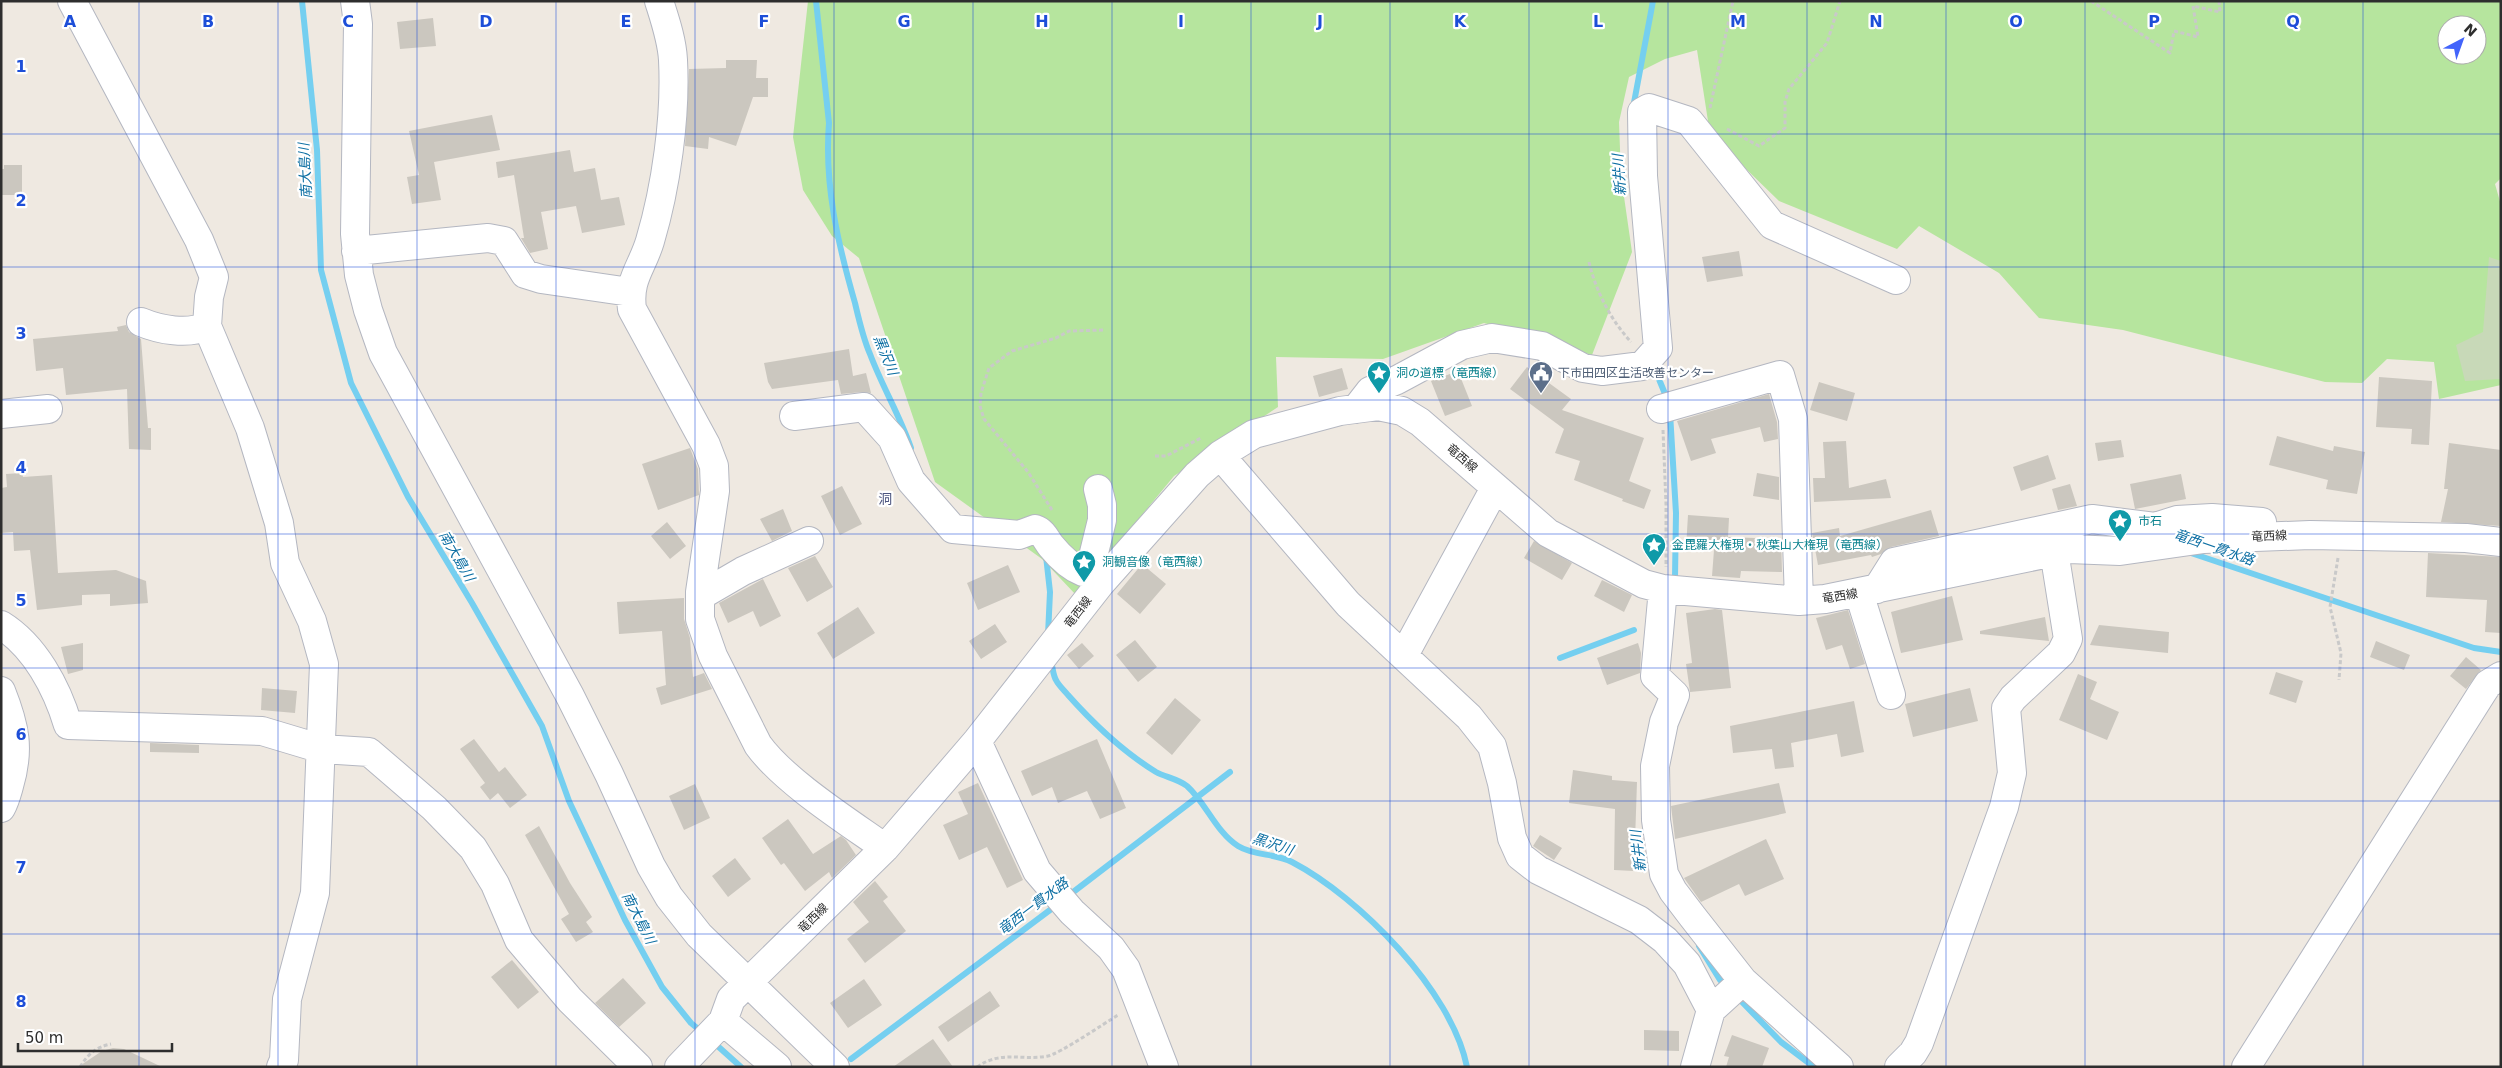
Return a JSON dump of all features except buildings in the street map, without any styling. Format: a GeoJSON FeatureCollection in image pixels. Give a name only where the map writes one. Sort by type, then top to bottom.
{"type":"FeatureCollection","features":[{"type":"Feature","properties":{"kind":"street"},"geometry":{"type":"LineString","coordinates":[[72,1],[199,240],[214,277],[209,297],[207,326],[250,428],[280,523],[285,564],[312,621],[324,664],[315,893],[287,999],[284,1060],[281,1067]]}},
{"type":"Feature","properties":{"kind":"street"},"geometry":{"type":"LineString","coordinates":[[355,1],[358,24],[356,251],[359,275],[368,310],[383,353],[570,696],[609,774],[651,866],[669,897],[699,935],[746,983],[835,1067]]}},
{"type":"Feature","properties":{"kind":"street"},"geometry":{"type":"LineString","coordinates":[[659,1],[673,59],[670,142],[662,194],[650,243],[630,292],[632,309],[706,446],[714,466],[715,491],[700,596],[700,619],[713,656],[758,745],[767,757],[814,796],[884,848]]}},
{"type":"Feature","properties":{"kind":"street"},"geometry":{"type":"LineString","coordinates":[[1356,409],[1370,391],[1397,380],[1462,345],[1492,338],[1542,346],[1583,368],[1602,371],[1642,366],[1658,348],[1643,176],[1642,112],[1649,108],[1689,121],[1772,225],[1896,280]]}},
{"type":"Feature","properties":{"kind":"street"},"geometry":{"type":"LineString","coordinates":[[356,251],[488,238],[504,242],[524,274],[541,279],[630,292]]}},
{"type":"Feature","properties":{"kind":"street"},"geometry":{"type":"LineString","coordinates":[[141,322],[153,327],[198,331],[207,326]]}},
{"type":"Feature","properties":{"kind":"street"},"geometry":{"type":"LineString","coordinates":[[1667,408],[1780,375],[1793,419],[1800,601]]}},
{"type":"Feature","properties":{"kind":"street","name":"竜西線"},"geometry":{"type":"LineString","coordinates":[[684,1062],[724,1021],[732,999],[746,983],[884,848],[977,741],[1095,577],[1197,475],[1220,455],[1254,434],[1314,416],[1378,406],[1402,411],[1420,422],[1495,488],[1555,537],[1644,584],[1663,589],[1800,601],[1877,582],[2069,548],[2120,551],[2204,539],[2310,535],[2466,538],[2501,542]]}},
{"type":"Feature","properties":{"kind":"street"},"geometry":{"type":"LineString","coordinates":[[794,416],[864,407],[892,438],[911,481],[953,529],[1036,525],[1052,547],[1072,568],[1095,577],[1102,520],[1102,505],[1098,488]]}},
{"type":"Feature","properties":{"kind":"street"},"geometry":{"type":"LineString","coordinates":[[1,414],[48,410]]}},
{"type":"Feature","properties":{"kind":"street"},"geometry":{"type":"LineString","coordinates":[[1220,455],[1348,604],[1469,717],[1492,746],[1502,783],[1512,838],[1520,856],[1538,870],[1639,920],[1665,940],[1687,964],[1711,1010]]}},
{"type":"Feature","properties":{"kind":"street"},"geometry":{"type":"LineString","coordinates":[[1404,655],[1495,488]]}},
{"type":"Feature","properties":{"kind":"street"},"geometry":{"type":"LineString","coordinates":[[1891,695],[1877,582],[2092,520],[2155,527],[2177,520],[2212,518],[2265,522],[2310,535]]}},
{"type":"Feature","properties":{"kind":"street"},"geometry":{"type":"LineString","coordinates":[[700,596],[743,571],[809,541]]}},
{"type":"Feature","properties":{"kind":"street"},"geometry":{"type":"LineString","coordinates":[[1899,1067],[1913,1053],[1919,1043],[2004,807],[2012,773],[2006,708],[2012,698],[2061,653],[2068,639],[2054,551]]}},
{"type":"Feature","properties":{"kind":"street"},"geometry":{"type":"LineString","coordinates":[[1663,589],[1655,676],[1675,695],[1664,722],[1655,766],[1656,820],[1664,874],[1692,916],[1742,981],[1839,1067]]}},
{"type":"Feature","properties":{"kind":"street"},"geometry":{"type":"LineString","coordinates":[[1,625],[30,651],[51,680],[62,703],[68,725],[262,731],[322,749],[369,752],[473,848],[495,884],[518,940],[570,1000],[638,1067]]}},
{"type":"Feature","properties":{"kind":"street"},"geometry":{"type":"LineString","coordinates":[[2246,1067],[2482,693],[2488,684],[2501,676]]}},
{"type":"Feature","properties":{"kind":"street"},"geometry":{"type":"LineString","coordinates":[[1,691],[12,718],[16,743],[16,764],[1,808]]}},
{"type":"Feature","properties":{"kind":"street"},"geometry":{"type":"LineString","coordinates":[[977,741],[1037,871],[1072,912],[1111,948],[1126,969],[1164,1067]]}},
{"type":"Feature","properties":{"kind":"street"},"geometry":{"type":"LineString","coordinates":[[1695,1067],[1711,1010],[1742,981]]}},
{"type":"Feature","properties":{"kind":"street"},"geometry":{"type":"LineString","coordinates":[[724,1021],[777,1067]]}},
{"type":"Feature","properties":{"kind":"path"},"geometry":{"type":"LineString","coordinates":[[1689,121],[1707,117],[1719,71],[1733,1]]}},
{"type":"Feature","properties":{"kind":"path"},"geometry":{"type":"LineString","coordinates":[[1722,126],[1759,146],[1785,128],[1785,102],[1790,89],[1827,43],[1840,1]]}},
{"type":"Feature","properties":{"kind":"path"},"geometry":{"type":"LineString","coordinates":[[2091,1],[2170,53],[2174,31],[2198,38],[2193,6],[2220,12],[2219,1]]}},
{"type":"Feature","properties":{"kind":"path"},"geometry":{"type":"LineString","coordinates":[[1589,262],[1593,281],[1617,326],[1647,360]]}},
{"type":"Feature","properties":{"kind":"path"},"geometry":{"type":"LineString","coordinates":[[1036,525],[1028,472],[984,419],[980,406],[981,393],[989,368],[1012,350],[1056,338],[1069,331],[1105,330]]}},
{"type":"Feature","properties":{"kind":"path"},"geometry":{"type":"LineString","coordinates":[[1663,589],[1666,576],[1667,408]]}},
{"type":"Feature","properties":{"kind":"path"},"geometry":{"type":"LineString","coordinates":[[2339,680],[2341,653],[2330,607],[2342,535]]}},
{"type":"Feature","properties":{"kind":"path"},"geometry":{"type":"LineString","coordinates":[[977,1067],[986,1060],[1014,1055],[1049,1056],[1140,1002]]}},
{"type":"Feature","properties":{"kind":"path"},"geometry":{"type":"LineString","coordinates":[[80,1067],[92,1051],[101,1046],[111,1044]]}},
{"type":"Feature","properties":{"kind":"green space"},"geometry":{"type":"Polygon","coordinates":[[[808,1],[2501,1],[2501,178],[2495,184],[2501,205],[2501,385],[2439,399],[2434,362],[2387,359],[2362,383],[2325,382],[2123,330],[2039,318],[1999,273],[1919,226],[1897,249],[1779,201],[1710,134],[1697,50],[1665,59],[1629,77],[1619,122],[1621,176],[1632,252],[1592,355],[1484,323],[1383,359],[1276,357],[1278,407],[1174,476],[1076,595],[1042,559],[935,482],[859,258],[832,236],[803,190],[793,137],[808,1]]]}},
{"type":"Feature","properties":{"kind":"green space"},"geometry":{"type":"Polygon","coordinates":[[[2489,257],[2501,261],[2501,379],[2465,381],[2456,345],[2483,332],[2489,257]]]}},
{"type":"Feature","properties":{"kind":"waterway","name":"南大島川"},"geometry":{"type":"LineString","coordinates":[[302,1],[317,150],[321,270],[351,383],[408,497],[472,603],[542,726],[569,801],[625,920],[662,987],[691,1023],[703,1033]]}},
{"type":"Feature","properties":{"kind":"waterway","name":"黒沢川"},"geometry":{"type":"LineString","coordinates":[[816,1],[829,123],[828,146],[831,192],[838,236],[865,342],[911,448]]}},
{"type":"Feature","properties":{"kind":"waterway","name":"新井川"},"geometry":{"type":"LineString","coordinates":[[1633,108],[1653,1]]}},
{"type":"Feature","properties":{"kind":"waterway","name":"新井川"},"geometry":{"type":"LineString","coordinates":[[1656,372],[1668,401]]}},
{"type":"Feature","properties":{"kind":"waterway","name":"新井川"},"geometry":{"type":"LineString","coordinates":[[1670,413],[1676,513],[1675,577]]}},
{"type":"Feature","properties":{"kind":"waterway","name":"竜西一貫水路"},"geometry":{"type":"LineString","coordinates":[[2188,552],[2474,648],[2501,652]]}},
{"type":"Feature","properties":{"kind":"waterway","name":"黒沢川"},"geometry":{"type":"LineString","coordinates":[[1046,556],[1050,592],[1048,635]]}},
{"type":"Feature","properties":{"kind":"waterway","name":"竜西一貫水路"},"geometry":{"type":"LineString","coordinates":[[1560,658],[1634,630]]}},
{"type":"Feature","properties":{"kind":"waterway","name":"黒沢川"},"geometry":{"type":"LineString","coordinates":[[1051,662],[1054,676],[1059,684],[1088,716],[1109,736],[1144,764],[1156,772],[1187,786],[1230,840],[1244,849],[1292,862],[1346,898],[1373,922],[1423,978],[1443,1008],[1458,1038],[1467,1067]]}},
{"type":"Feature","properties":{"kind":"waterway","name":"竜西一貫水路"},"geometry":{"type":"LineString","coordinates":[[1068,896],[1230,772]]}},
{"type":"Feature","properties":{"kind":"waterway","name":"竜西一貫水路"},"geometry":{"type":"LineString","coordinates":[[851,1059],[1058,904]]}},
{"type":"Feature","properties":{"kind":"waterway","name":"新井川"},"geometry":{"type":"LineString","coordinates":[[1699,946],[1720,980]]}},
{"type":"Feature","properties":{"kind":"waterway","name":"新井川"},"geometry":{"type":"LineString","coordinates":[[1742,1002],[1781,1042],[1814,1067]]}},
{"type":"Feature","properties":{"kind":"waterway","name":"南大島川"},"geometry":{"type":"LineString","coordinates":[[712,1041],[741,1067]]}},
{"type":"Feature","properties":{"kind":"place","name":"洞の道標（竜西線）"},"geometry":{"type":"Point","coordinates":[1379,394]}},
{"type":"Feature","properties":{"kind":"place","name":"下市田四区生活改善センター"},"geometry":{"type":"Point","coordinates":[1541,394]}},
{"type":"Feature","properties":{"kind":"place","name":"市石"},"geometry":{"type":"Point","coordinates":[2120,542]}},
{"type":"Feature","properties":{"kind":"place","name":"金毘羅大権現・秋葉山大権現（竜西線）"},"geometry":{"type":"Point","coordinates":[1654,566]}},
{"type":"Feature","properties":{"kind":"place","name":"洞観音像（竜西線）"},"geometry":{"type":"Point","coordinates":[1084,583]}},
{"type":"Feature","properties":{"kind":"district","name":"洞"},"geometry":{"type":"Point","coordinates":[885,499]}}]}
